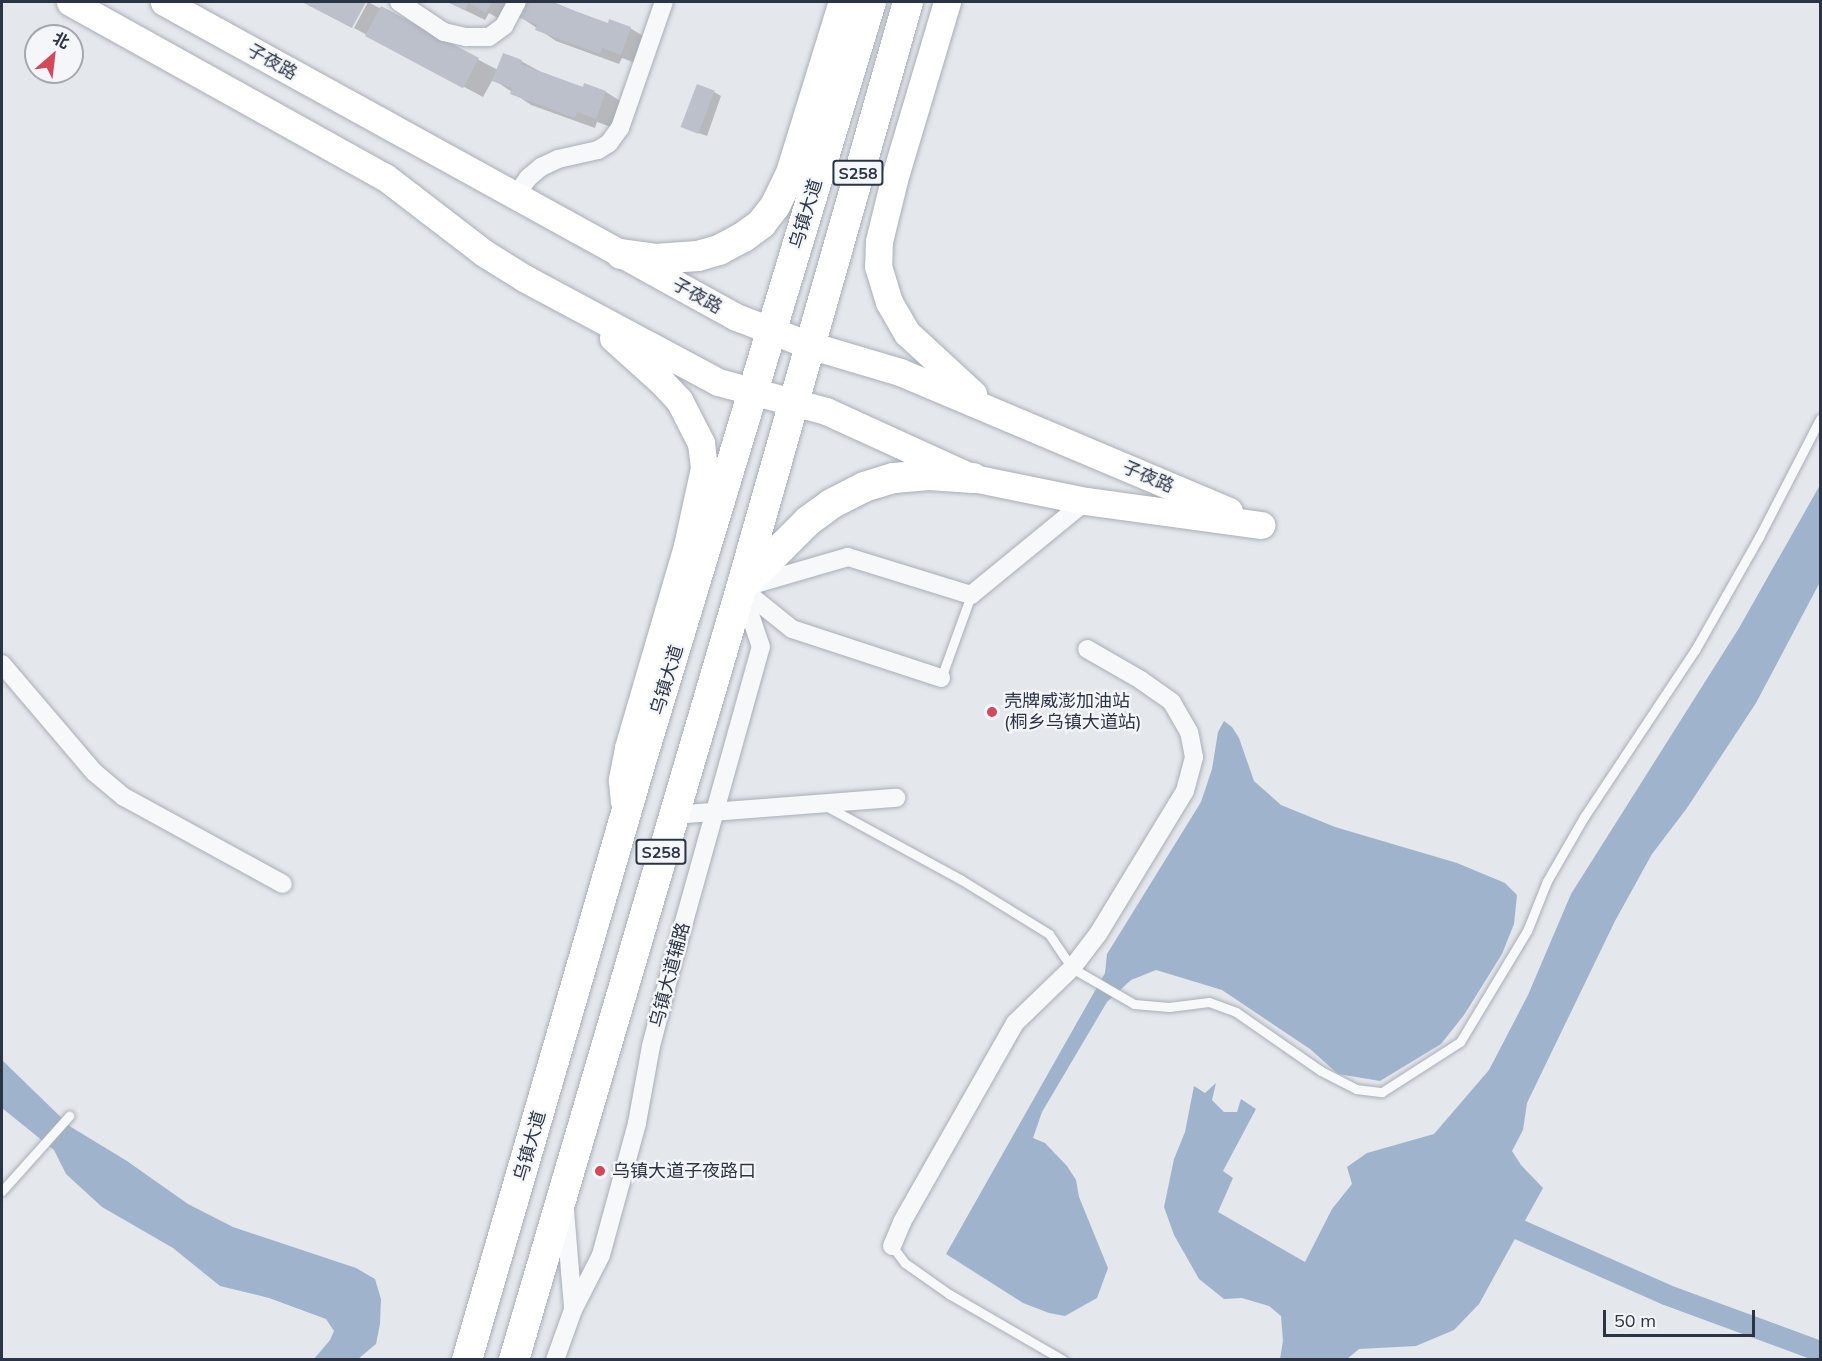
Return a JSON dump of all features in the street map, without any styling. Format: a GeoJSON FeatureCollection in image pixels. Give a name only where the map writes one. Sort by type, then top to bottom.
{"type":"FeatureCollection","features":[{"type":"Feature","properties":{"kind":"main road"},"geometry":{"type":"LineString","coordinates":[[70,2],[385,177],[484,253],[573,305],[718,382],[755,394],[794,401],[855,422],[973,478]]}},
{"type":"Feature","properties":{"kind":"main road","name":"子夜路"},"geometry":{"type":"LineString","coordinates":[[164,2],[736,317],[809,345],[900,372],[1261,525],[1086,501]]}},
{"type":"Feature","properties":{"kind":"main road"},"geometry":{"type":"LineString","coordinates":[[621,254],[655,259],[698,256],[719,250],[742,238],[761,224],[775,206],[791,173],[844,2]]}},
{"type":"Feature","properties":{"kind":"main road","name":"乌镇大道"},"geometry":{"type":"LineString","coordinates":[[467,1359],[626,814],[755,394],[871,2]]}},
{"type":"Feature","properties":{"kind":"main road","name":"S258"},"geometry":{"type":"LineString","coordinates":[[514,1359],[741,588],[908,2]]}},
{"type":"Feature","properties":{"kind":"main road"},"geometry":{"type":"LineString","coordinates":[[947,2],[894,180],[879,241],[878,266],[889,302],[907,333],[951,376],[992,410]]}},
{"type":"Feature","properties":{"kind":"main road"},"geometry":{"type":"LineString","coordinates":[[573,305],[662,382],[679,400],[701,443],[704,468],[687,546],[628,748],[622,780],[626,814]]}},
{"type":"Feature","properties":{"kind":"main road"},"geometry":{"type":"LineString","coordinates":[[741,588],[808,521],[831,504],[864,487],[894,478],[929,475],[973,478],[1086,501]]}},
{"type":"Feature","properties":{"kind":"main road"},"geometry":{"type":"LineString","coordinates":[[600,906],[642,919]]}},
{"type":"Feature","properties":{"kind":"street"},"geometry":{"type":"LineString","coordinates":[[399,2],[444,32],[466,37],[489,37],[504,26],[517,2]]}},
{"type":"Feature","properties":{"kind":"street"},"geometry":{"type":"LineString","coordinates":[[515,196],[528,177],[541,167],[558,159],[598,150],[609,143],[620,128],[664,2]]}},
{"type":"Feature","properties":{"kind":"street"},"geometry":{"type":"LineString","coordinates":[[741,588],[848,557],[971,595],[1086,501]]}},
{"type":"Feature","properties":{"kind":"street"},"geometry":{"type":"LineString","coordinates":[[741,588],[792,629],[941,678]]}},
{"type":"Feature","properties":{"kind":"street","name":"乌镇大道辅路"},"geometry":{"type":"LineString","coordinates":[[555,1359],[573,1310],[604,1244],[637,1123],[651,1046],[669,975],[761,647],[741,588]]}},
{"type":"Feature","properties":{"kind":"street"},"geometry":{"type":"LineString","coordinates":[[892,1246],[902,1222],[1015,1023],[1037,998],[1072,968],[1098,934],[1185,791],[1194,757],[1189,732],[1172,702],[1141,680],[1087,648]]}},
{"type":"Feature","properties":{"kind":"street"},"geometry":{"type":"LineString","coordinates":[[2,663],[94,772],[124,797],[283,884]]}},
{"type":"Feature","properties":{"kind":"street"},"geometry":{"type":"LineString","coordinates":[[673,814],[896,798]]}},
{"type":"Feature","properties":{"kind":"street"},"geometry":{"type":"LineString","coordinates":[[563,1189],[573,1310]]}},
{"type":"Feature","properties":{"kind":"lane"},"geometry":{"type":"LineString","coordinates":[[822,803],[960,879],[1049,934],[1072,968],[1134,1004],[1169,1007],[1209,1002],[1236,1012],[1321,1071],[1356,1089],[1382,1092],[1460,1042],[1527,931],[1547,881],[1584,817],[1695,650],[1760,537],[1821,419]]}},
{"type":"Feature","properties":{"kind":"lane"},"geometry":{"type":"LineString","coordinates":[[941,678],[971,595]]}},
{"type":"Feature","properties":{"kind":"lane"},"geometry":{"type":"LineString","coordinates":[[2,1191],[34,1158],[69,1116]]}},
{"type":"Feature","properties":{"kind":"lane"},"geometry":{"type":"LineString","coordinates":[[892,1246],[905,1263],[949,1294],[1063,1359]]}},
{"type":"Feature","properties":{"kind":"water"},"geometry":{"type":"Polygon","coordinates":[[[1820,485],[1820,582],[1756,703],[1687,808],[1652,854],[1615,921],[1527,1103],[1523,1130],[1512,1151],[1521,1165],[1543,1188],[1479,1304],[1454,1330],[1416,1346],[1359,1349],[1347,1359],[1280,1359],[1283,1341],[1281,1316],[1269,1306],[1242,1298],[1224,1299],[1199,1279],[1174,1235],[1164,1207],[1174,1159],[1185,1132],[1194,1086],[1205,1093],[1216,1083],[1212,1100],[1224,1112],[1237,1112],[1241,1099],[1256,1109],[1223,1171],[1233,1178],[1218,1212],[1305,1262],[1332,1209],[1352,1184],[1347,1167],[1367,1153],[1434,1134],[1489,1070],[1528,995],[1571,894],[1739,628],[1820,485]]]}},
{"type":"Feature","properties":{"kind":"water"},"geometry":{"type":"Polygon","coordinates":[[[1224,721],[1232,727],[1239,738],[1254,781],[1281,805],[1335,827],[1457,863],[1505,883],[1517,895],[1514,924],[1502,954],[1464,1015],[1441,1044],[1380,1081],[1338,1074],[1310,1049],[1222,990],[1156,970],[1131,980],[1107,1002],[1042,1112],[1033,1138],[1045,1143],[1067,1166],[1076,1180],[1079,1197],[1108,1268],[1097,1298],[1065,1316],[1049,1313],[1023,1303],[946,1254],[1105,973],[1107,954],[1201,802],[1212,769],[1218,732],[1224,721]]]}},
{"type":"Feature","properties":{"kind":"water"},"geometry":{"type":"Polygon","coordinates":[[[2,1060],[71,1127],[127,1161],[188,1204],[233,1227],[356,1268],[375,1279],[381,1299],[376,1344],[358,1359],[314,1359],[330,1340],[334,1331],[326,1319],[269,1298],[220,1286],[173,1248],[102,1207],[66,1174],[54,1150],[2,1108],[2,1060]]]}},
{"type":"Feature","properties":{"kind":"building"},"geometry":{"type":"Polygon","coordinates":[[[302,2],[366,2],[352,28],[302,2]]]}},
{"type":"Feature","properties":{"kind":"building"},"geometry":{"type":"Polygon","coordinates":[[[447,2],[492,2],[486,13],[469,3],[465,10],[447,2]]]}},
{"type":"Feature","properties":{"kind":"building"},"geometry":{"type":"Polygon","coordinates":[[[523,2],[550,2],[608,23],[609,19],[631,27],[621,55],[602,48],[600,54],[535,30],[537,24],[517,17],[523,2]]]}},
{"type":"Feature","properties":{"kind":"building"},"geometry":{"type":"Polygon","coordinates":[[[381,6],[479,58],[463,88],[365,36],[381,6]]]}},
{"type":"Feature","properties":{"kind":"building"},"geometry":{"type":"Polygon","coordinates":[[[503,53],[522,60],[520,64],[583,87],[584,83],[606,91],[596,119],[577,112],[575,118],[510,94],[512,88],[492,81],[503,53]]]}},
{"type":"Feature","properties":{"kind":"building"},"geometry":{"type":"Polygon","coordinates":[[[697,84],[715,91],[698,134],[681,127],[697,84]]]}},
{"type":"Feature","properties":{"kind":"waterway"},"geometry":{"type":"LineString","coordinates":[[1496,1219],[1665,1294],[1820,1351]]}},
{"type":"Feature","properties":{"kind":"place","name":"壳牌威澎加油站 (桐乡乌镇大道站)"},"geometry":{"type":"Point","coordinates":[992,712]}},
{"type":"Feature","properties":{"kind":"place","name":"乌镇大道子夜路口"},"geometry":{"type":"Point","coordinates":[600,1171]}}]}
